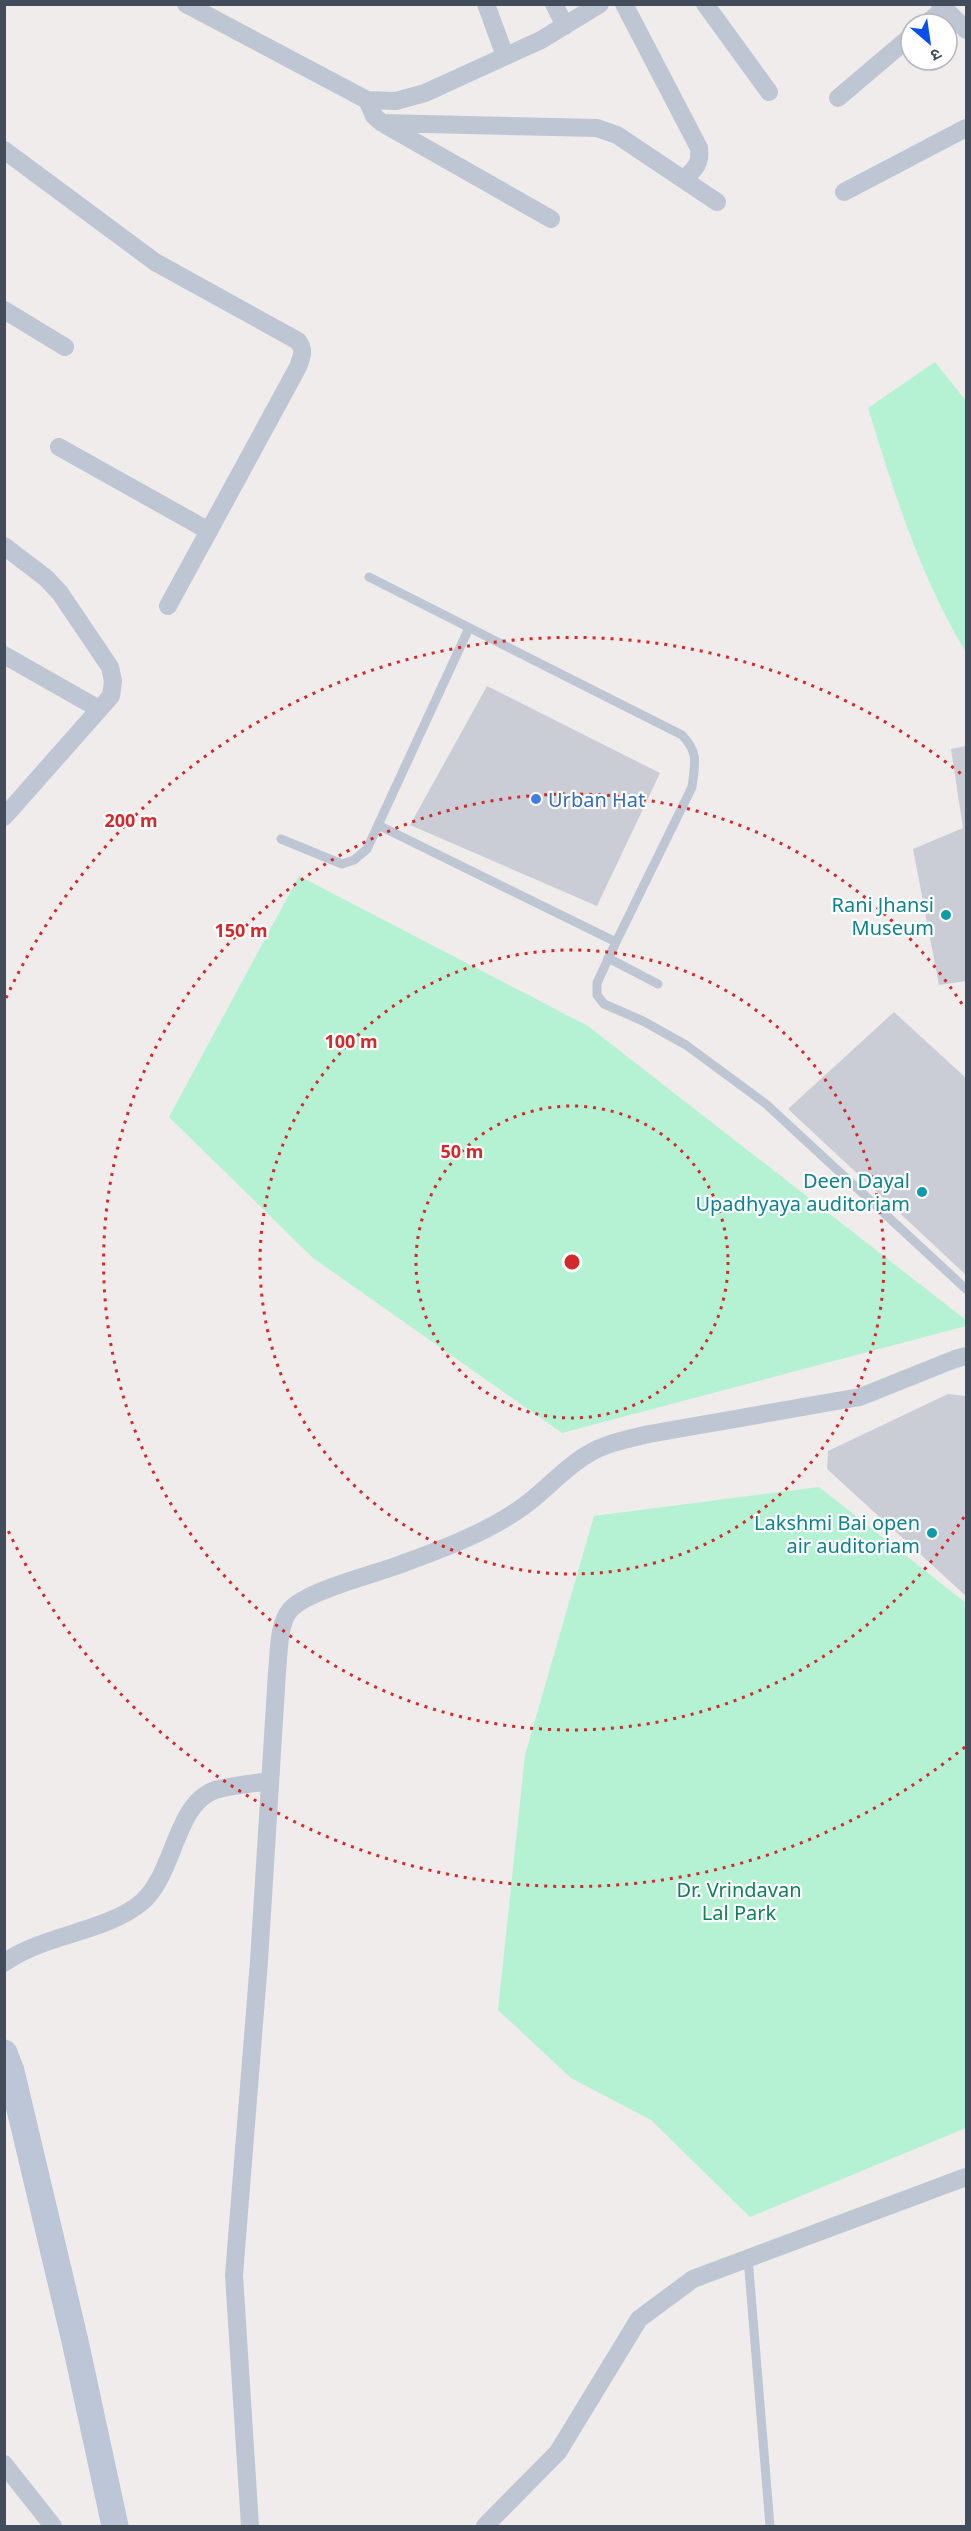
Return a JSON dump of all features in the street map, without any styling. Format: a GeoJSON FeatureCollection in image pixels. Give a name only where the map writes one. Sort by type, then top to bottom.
{"type":"FeatureCollection","features":[{"type":"Feature","properties":{"kind":"street"},"geometry":{"type":"LineString","coordinates":[[186,4],[367,100],[396,101],[425,93],[541,40],[600,4]]}},
{"type":"Feature","properties":{"kind":"street"},"geometry":{"type":"LineString","coordinates":[[486,4],[505,56]]}},
{"type":"Feature","properties":{"kind":"street"},"geometry":{"type":"LineString","coordinates":[[554,4],[565,26]]}},
{"type":"Feature","properties":{"kind":"street"},"geometry":{"type":"LineString","coordinates":[[624,4],[699,148],[700,160],[684,180]]}},
{"type":"Feature","properties":{"kind":"street"},"geometry":{"type":"LineString","coordinates":[[705,4],[769,92]]}},
{"type":"Feature","properties":{"kind":"street"},"geometry":{"type":"LineString","coordinates":[[942,6],[966,30]]}},
{"type":"Feature","properties":{"kind":"street"},"geometry":{"type":"LineString","coordinates":[[838,98],[899,46]]}},
{"type":"Feature","properties":{"kind":"street"},"geometry":{"type":"LineString","coordinates":[[367,100],[374,116],[382,123],[551,219]]}},
{"type":"Feature","properties":{"kind":"street"},"geometry":{"type":"LineString","coordinates":[[382,123],[597,128],[617,135],[717,202]]}},
{"type":"Feature","properties":{"kind":"street"},"geometry":{"type":"LineString","coordinates":[[844,192],[966,128]]}},
{"type":"Feature","properties":{"kind":"street"},"geometry":{"type":"LineString","coordinates":[[4,150],[155,262],[298,341],[302,348],[303,355],[297,367],[168,606]]}},
{"type":"Feature","properties":{"kind":"street"},"geometry":{"type":"LineString","coordinates":[[4,310],[65,347]]}},
{"type":"Feature","properties":{"kind":"street"},"geometry":{"type":"LineString","coordinates":[[59,447],[208,531]]}},
{"type":"Feature","properties":{"kind":"street"},"geometry":{"type":"LineString","coordinates":[[4,546],[46,578],[60,593],[110,667],[113,681],[111,696],[4,817]]}},
{"type":"Feature","properties":{"kind":"street"},"geometry":{"type":"LineString","coordinates":[[4,655],[99,710]]}},
{"type":"Feature","properties":{"kind":"street"},"geometry":{"type":"LineString","coordinates":[[250,2526],[234,2276],[236,2229],[259,1961],[277,1672],[283,1627],[289,1611],[302,1601],[465,1539],[524,1506],[588,1454],[615,1442],[860,1397],[966,1356]]}},
{"type":"Feature","properties":{"kind":"street"},"geometry":{"type":"LineString","coordinates":[[4,1963],[37,1945],[124,1913],[141,1902],[155,1887],[165,1869],[188,1813],[196,1802],[213,1791],[269,1781]]}},
{"type":"Feature","properties":{"kind":"street"},"geometry":{"type":"LineString","coordinates":[[4,2053],[11,2072],[75,2341],[116,2526]]}},
{"type":"Feature","properties":{"kind":"street"},"geometry":{"type":"LineString","coordinates":[[485,2526],[558,2452],[639,2319],[693,2279],[966,2177]]}},
{"type":"Feature","properties":{"kind":"street"},"geometry":{"type":"LineString","coordinates":[[4,2464],[53,2526]]}},
{"type":"Feature","properties":{"kind":"lane"},"geometry":{"type":"LineString","coordinates":[[369,577],[682,735],[693,746],[695,764],[692,787],[608,958],[597,983],[597,994],[604,1004],[643,1021],[686,1045],[766,1104],[966,1288]]}},
{"type":"Feature","properties":{"kind":"lane"},"geometry":{"type":"LineString","coordinates":[[281,839],[342,864],[354,860],[367,849],[469,628]]}},
{"type":"Feature","properties":{"kind":"lane"},"geometry":{"type":"LineString","coordinates":[[378,825],[616,942]]}},
{"type":"Feature","properties":{"kind":"lane"},"geometry":{"type":"LineString","coordinates":[[608,958],[658,984]]}},
{"type":"Feature","properties":{"kind":"lane"},"geometry":{"type":"LineString","coordinates":[[748,2258],[770,2526]]}},
{"type":"Feature","properties":{"kind":"green space"},"geometry":{"type":"Polygon","coordinates":[[[935,362],[966,401],[966,652],[922,564],[898,502],[868,408],[935,362]]]}},
{"type":"Feature","properties":{"kind":"green space"},"geometry":{"type":"Polygon","coordinates":[[[299,876],[588,1026],[966,1320],[966,1326],[562,1433],[313,1258],[169,1117],[299,876]]]}},
{"type":"Feature","properties":{"kind":"green space","name":"Dr. Vrindavan Lal Park"},"geometry":{"type":"Polygon","coordinates":[[[819,1487],[966,1603],[966,2128],[750,2217],[651,2120],[571,2078],[498,2010],[525,1755],[594,1516],[819,1487]]]}},
{"type":"Feature","properties":{"kind":"building","name":"Urban Hat"},"geometry":{"type":"Polygon","coordinates":[[[487,686],[660,773],[597,906],[410,825],[487,686]]]}},
{"type":"Feature","properties":{"kind":"building","name":"Rani Jhansi Museum"},"geometry":{"type":"Polygon","coordinates":[[[966,746],[966,981],[939,985],[913,849],[963,828],[951,749],[966,746]]]}},
{"type":"Feature","properties":{"kind":"building","name":"Deen Dayal Upadhyaya auditoriam"},"geometry":{"type":"Polygon","coordinates":[[[894,1012],[966,1078],[966,1275],[788,1109],[894,1012]]]}},
{"type":"Feature","properties":{"kind":"building","name":"Lakshmi Bai open air auditoriam"},"geometry":{"type":"Polygon","coordinates":[[[948,1394],[966,1396],[966,1596],[827,1469],[828,1451],[948,1394]]]}},
{"type":"Feature","properties":{"kind":"place","name":"Urban Hat"},"geometry":{"type":"Point","coordinates":[536,799]}},
{"type":"Feature","properties":{"kind":"place","name":"Rani Jhansi Museum"},"geometry":{"type":"Point","coordinates":[946,915]}},
{"type":"Feature","properties":{"kind":"place","name":"Deen Dayal Upadhyaya auditoriam"},"geometry":{"type":"Point","coordinates":[922,1192]}},
{"type":"Feature","properties":{"kind":"place","name":"Lakshmi Bai open air auditoriam"},"geometry":{"type":"Point","coordinates":[932,1533]}}]}
